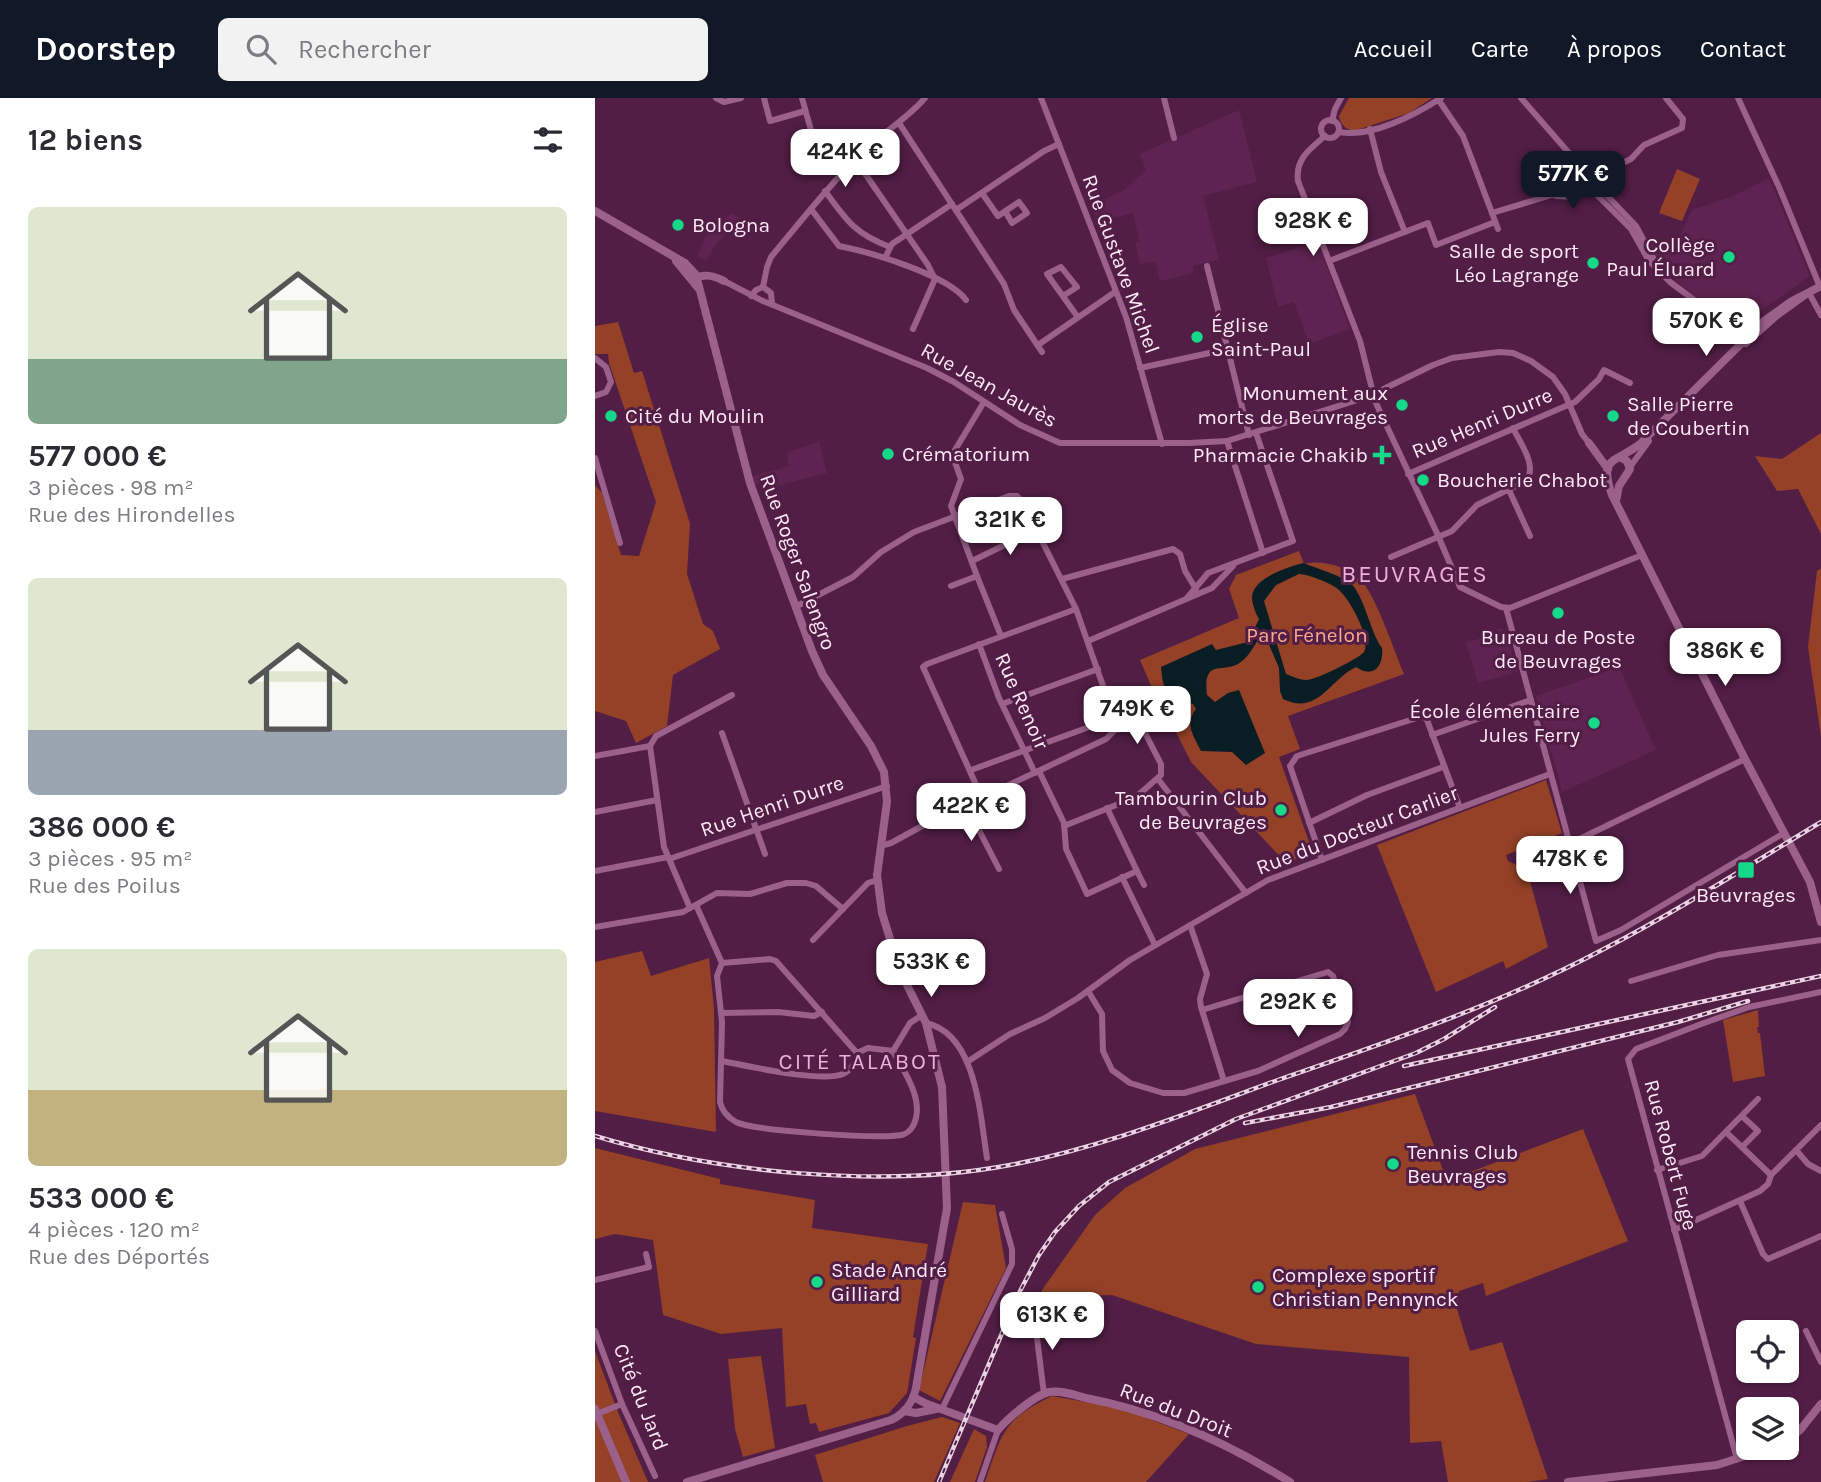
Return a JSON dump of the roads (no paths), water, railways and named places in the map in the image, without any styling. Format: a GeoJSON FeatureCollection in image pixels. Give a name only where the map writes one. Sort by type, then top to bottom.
{"type":"FeatureCollection","features":[{"type":"Feature","properties":{"kind":"street"},"geometry":{"type":"LineString","coordinates":[[719,100],[741,98]]}},
{"type":"Feature","properties":{"kind":"street"},"geometry":{"type":"LineString","coordinates":[[764,98],[769,121],[805,111]]}},
{"type":"Feature","properties":{"kind":"street"},"geometry":{"type":"LineString","coordinates":[[802,98],[811,133],[819,148],[846,169]]}},
{"type":"Feature","properties":{"kind":"street"},"geometry":{"type":"LineString","coordinates":[[763,287],[769,260],[825,191],[884,132],[899,123],[925,98]]}},
{"type":"Feature","properties":{"kind":"street","name":"Rue Gustave Michel"},"geometry":{"type":"LineString","coordinates":[[1041,98],[1126,317],[1162,443]]}},
{"type":"Feature","properties":{"kind":"street"},"geometry":{"type":"LineString","coordinates":[[1164,98],[1174,138]]}},
{"type":"Feature","properties":{"kind":"street"},"geometry":{"type":"LineString","coordinates":[[1339,132],[1332,138],[1322,132],[1323,125],[1332,121],[1341,98]]}},
{"type":"Feature","properties":{"kind":"street"},"geometry":{"type":"LineString","coordinates":[[1521,98],[1636,226],[1662,275]]}},
{"type":"Feature","properties":{"kind":"street"},"geometry":{"type":"LineString","coordinates":[[1551,197],[1573,197],[1587,190],[1594,178],[1631,159],[1644,145],[1681,130],[1683,119],[1666,98]]}},
{"type":"Feature","properties":{"kind":"street"},"geometry":{"type":"LineString","coordinates":[[1738,98],[1820,286],[1792,301],[1771,318],[1638,446],[1611,461],[1608,470],[1611,491],[1813,891],[1821,922]]}},
{"type":"Feature","properties":{"kind":"street"},"geometry":{"type":"LineString","coordinates":[[1329,261],[1428,223],[1436,245],[1497,225],[1462,136],[1439,99],[1406,119],[1351,134],[1339,132]]}},
{"type":"Feature","properties":{"kind":"street"},"geometry":{"type":"LineString","coordinates":[[1332,121],[1338,125],[1339,132]]}},
{"type":"Feature","properties":{"kind":"street"},"geometry":{"type":"LineString","coordinates":[[899,123],[1004,284],[1017,313],[1040,349],[1077,316],[1115,292]]}},
{"type":"Feature","properties":{"kind":"street"},"geometry":{"type":"LineString","coordinates":[[1370,129],[1382,175],[1405,232]]}},
{"type":"Feature","properties":{"kind":"street"},"geometry":{"type":"LineString","coordinates":[[1325,136],[1302,157],[1297,176],[1361,345],[1373,395],[1461,589],[1506,608],[1534,600],[1642,555]]}},
{"type":"Feature","properties":{"kind":"street"},"geometry":{"type":"LineString","coordinates":[[885,258],[890,247],[907,234],[982,193],[1044,151],[1059,144]]}},
{"type":"Feature","properties":{"kind":"street"},"geometry":{"type":"LineString","coordinates":[[1569,153],[1579,180],[1629,226],[1647,258],[1662,275],[1748,340]]}},
{"type":"Feature","properties":{"kind":"street"},"geometry":{"type":"LineString","coordinates":[[855,159],[935,279]]}},
{"type":"Feature","properties":{"kind":"street"},"geometry":{"type":"LineString","coordinates":[[1492,213],[1551,197],[1567,190],[1584,173],[1594,178]]}},
{"type":"Feature","properties":{"kind":"street"},"geometry":{"type":"LineString","coordinates":[[825,191],[861,234],[890,247]]}},
{"type":"Feature","properties":{"kind":"street"},"geometry":{"type":"LineString","coordinates":[[982,193],[998,216],[1005,211]]}},
{"type":"Feature","properties":{"kind":"street"},"geometry":{"type":"LineString","coordinates":[[811,209],[837,245],[865,251],[935,279],[958,290],[966,300]]}},
{"type":"Feature","properties":{"kind":"street"},"geometry":{"type":"LineString","coordinates":[[595,211],[689,265],[696,284]]}},
{"type":"Feature","properties":{"kind":"street"},"geometry":{"type":"LineString","coordinates":[[1198,590],[1206,575],[1293,541],[1252,434],[1207,266]]}},
{"type":"Feature","properties":{"kind":"street"},"geometry":{"type":"LineString","coordinates":[[1063,296],[1076,287],[1061,268],[1047,274],[1077,316]]}},
{"type":"Feature","properties":{"kind":"street","name":"Rue Jean Jaurès"},"geometry":{"type":"LineString","coordinates":[[696,284],[710,276],[724,281],[751,296],[925,367],[954,382],[1024,428],[1056,442],[1075,444],[1227,441],[1373,395],[1452,358],[1504,352],[1525,358],[1543,368],[1560,385],[1582,434],[1589,443]]}},
{"type":"Feature","properties":{"kind":"street"},"geometry":{"type":"LineString","coordinates":[[913,329],[935,279]]}},
{"type":"Feature","properties":{"kind":"street","name":"Rue Roger Salengro"},"geometry":{"type":"LineString","coordinates":[[696,284],[750,483],[795,607],[820,670],[873,750],[884,772],[887,786],[887,806],[877,880],[887,933],[902,976],[924,1019],[941,1081],[946,1164],[944,1227],[913,1397]]}},
{"type":"Feature","properties":{"kind":"street"},"geometry":{"type":"LineString","coordinates":[[751,296],[763,287]]}},
{"type":"Feature","properties":{"kind":"street"},"geometry":{"type":"LineString","coordinates":[[763,287],[771,293],[772,304]]}},
{"type":"Feature","properties":{"kind":"street"},"geometry":{"type":"LineString","coordinates":[[1809,293],[1821,315]]}},
{"type":"Feature","properties":{"kind":"street"},"geometry":{"type":"LineString","coordinates":[[1140,368],[1228,349]]}},
{"type":"Feature","properties":{"kind":"street"},"geometry":{"type":"LineString","coordinates":[[595,358],[606,367],[611,382],[608,391],[595,396]]}},
{"type":"Feature","properties":{"kind":"street"},"geometry":{"type":"LineString","coordinates":[[1570,404],[1588,389],[1604,370],[1630,383]]}},
{"type":"Feature","properties":{"kind":"street"},"geometry":{"type":"LineString","coordinates":[[984,402],[954,452],[953,457],[961,479],[960,488],[951,500],[955,517],[1001,636]]}},
{"type":"Feature","properties":{"kind":"street"},"geometry":{"type":"LineString","coordinates":[[1616,501],[1618,489],[1643,446],[1684,402]]}},
{"type":"Feature","properties":{"kind":"street","name":"Rue Henri Durre"},"geometry":{"type":"LineString","coordinates":[[1408,474],[1570,404]]}},
{"type":"Feature","properties":{"kind":"street"},"geometry":{"type":"LineString","coordinates":[[1391,557],[1455,529],[1476,505],[1526,481],[1531,471],[1513,428]]}},
{"type":"Feature","properties":{"kind":"street"},"geometry":{"type":"LineString","coordinates":[[1227,441],[1263,553]]}},
{"type":"Feature","properties":{"kind":"street"},"geometry":{"type":"LineString","coordinates":[[1589,443],[1626,459],[1630,467]]}},
{"type":"Feature","properties":{"kind":"street"},"geometry":{"type":"LineString","coordinates":[[1589,443],[1615,478],[1624,477]]}},
{"type":"Feature","properties":{"kind":"street"},"geometry":{"type":"LineString","coordinates":[[595,458],[620,543]]}},
{"type":"Feature","properties":{"kind":"street"},"geometry":{"type":"LineString","coordinates":[[1509,490],[1530,536]]}},
{"type":"Feature","properties":{"kind":"street"},"geometry":{"type":"LineString","coordinates":[[795,607],[853,577],[889,546],[917,531],[1017,496],[1037,529],[1076,608],[1114,718],[1115,730]]}},
{"type":"Feature","properties":{"kind":"street"},"geometry":{"type":"LineString","coordinates":[[972,561],[1037,529]]}},
{"type":"Feature","properties":{"kind":"street"},"geometry":{"type":"LineString","coordinates":[[1062,579],[1173,549],[1179,554],[1185,571],[1198,590]]}},
{"type":"Feature","properties":{"kind":"street"},"geometry":{"type":"LineString","coordinates":[[1088,641],[1198,590],[1217,585],[1237,563]]}},
{"type":"Feature","properties":{"kind":"street"},"geometry":{"type":"LineString","coordinates":[[951,586],[977,576]]}},
{"type":"Feature","properties":{"kind":"street"},"geometry":{"type":"LineString","coordinates":[[982,797],[923,667],[1076,608]]}},
{"type":"Feature","properties":{"kind":"street"},"geometry":{"type":"LineString","coordinates":[[1506,608],[1596,942],[1621,930],[1784,833]]}},
{"type":"Feature","properties":{"kind":"street","name":"Rue Renoir"},"geometry":{"type":"LineString","coordinates":[[979,644],[1002,704],[1065,826]]}},
{"type":"Feature","properties":{"kind":"street"},"geometry":{"type":"LineString","coordinates":[[1002,704],[1098,669]]}},
{"type":"Feature","properties":{"kind":"street"},"geometry":{"type":"LineString","coordinates":[[732,695],[656,736],[650,746],[657,800],[669,858],[693,906],[702,914],[722,963],[717,976],[721,1013],[720,1105],[726,1115],[739,1123],[847,1134],[901,1135],[913,1126],[916,1097],[893,1051]]}},
{"type":"Feature","properties":{"kind":"street"},"geometry":{"type":"LineString","coordinates":[[1432,735],[1531,700]]}},
{"type":"Feature","properties":{"kind":"street"},"geometry":{"type":"LineString","coordinates":[[1322,860],[1290,766],[1295,757],[1421,715],[1426,718],[1460,808]]}},
{"type":"Feature","properties":{"kind":"street"},"geometry":{"type":"LineString","coordinates":[[971,770],[1114,718]]}},
{"type":"Feature","properties":{"kind":"street"},"geometry":{"type":"LineString","coordinates":[[880,846],[891,844],[982,797],[1106,739],[1115,730],[1134,726],[1145,731],[1161,767],[1161,775],[1136,797],[1065,826],[1065,837],[1066,849],[1087,894],[1137,870]]}},
{"type":"Feature","properties":{"kind":"street"},"geometry":{"type":"LineString","coordinates":[[722,733],[765,854]]}},
{"type":"Feature","properties":{"kind":"street"},"geometry":{"type":"LineString","coordinates":[[595,756],[650,746]]}},
{"type":"Feature","properties":{"kind":"street"},"geometry":{"type":"LineString","coordinates":[[1569,844],[1745,759]]}},
{"type":"Feature","properties":{"kind":"street"},"geometry":{"type":"LineString","coordinates":[[1309,823],[1367,794],[1443,767]]}},
{"type":"Feature","properties":{"kind":"street","name":"Rue du Docteur Carlier"},"geometry":{"type":"LineString","coordinates":[[967,1062],[1006,1036],[1045,1018],[1154,945],[1283,873],[1550,774]]}},
{"type":"Feature","properties":{"kind":"street"},"geometry":{"type":"LineString","coordinates":[[1158,779],[1246,893]]}},
{"type":"Feature","properties":{"kind":"street","name":"Rue Henri Durre"},"geometry":{"type":"LineString","coordinates":[[595,871],[669,858],[887,786]]}},
{"type":"Feature","properties":{"kind":"street"},"geometry":{"type":"LineString","coordinates":[[595,812],[657,800]]}},
{"type":"Feature","properties":{"kind":"street"},"geometry":{"type":"LineString","coordinates":[[967,805],[999,869]]}},
{"type":"Feature","properties":{"kind":"street"},"geometry":{"type":"LineString","coordinates":[[1107,808],[1144,885]]}},
{"type":"Feature","properties":{"kind":"street"},"geometry":{"type":"LineString","coordinates":[[1122,877],[1154,945]]}},
{"type":"Feature","properties":{"kind":"street"},"geometry":{"type":"LineString","coordinates":[[813,940],[868,883],[877,880]]}},
{"type":"Feature","properties":{"kind":"street"},"geometry":{"type":"LineString","coordinates":[[595,927],[681,912],[717,893],[750,894],[779,884],[802,883],[819,888],[842,909]]}},
{"type":"Feature","properties":{"kind":"street"},"geometry":{"type":"LineString","coordinates":[[1190,925],[1207,974],[1201,999],[1202,1010],[1224,1081]]}},
{"type":"Feature","properties":{"kind":"street"},"geometry":{"type":"LineString","coordinates":[[1631,981],[1718,955],[1821,940]]}},
{"type":"Feature","properties":{"kind":"street"},"geometry":{"type":"LineString","coordinates":[[722,963],[774,960],[822,1012],[857,1053],[858,1058],[850,1070],[842,1075],[832,1076],[788,1073],[722,1061]]}},
{"type":"Feature","properties":{"kind":"street"},"geometry":{"type":"LineString","coordinates":[[1087,991],[1103,1018],[1102,1044],[1112,1070],[1122,1079],[1139,1087],[1171,1094],[1184,1093],[1281,1062],[1340,1034],[1346,1027],[1347,1017],[1333,976],[1326,971],[1202,1010]]}},
{"type":"Feature","properties":{"kind":"street","name":"Rue Robert Fuge"},"geometry":{"type":"LineString","coordinates":[[1736,1455],[1628,1059],[1632,1052],[1744,1009],[1821,992]]}},
{"type":"Feature","properties":{"kind":"street"},"geometry":{"type":"LineString","coordinates":[[721,1013],[778,1012],[814,1016],[822,1012]]}},
{"type":"Feature","properties":{"kind":"street"},"geometry":{"type":"LineString","coordinates":[[893,1051],[910,1023],[924,1019],[945,1031],[958,1045],[967,1062],[977,1098],[987,1158]]}},
{"type":"Feature","properties":{"kind":"street"},"geometry":{"type":"LineString","coordinates":[[857,1053],[865,1049],[893,1051]]}},
{"type":"Feature","properties":{"kind":"street"},"geometry":{"type":"LineString","coordinates":[[1657,1170],[1699,1157],[1758,1099]]}},
{"type":"Feature","properties":{"kind":"street"},"geometry":{"type":"LineString","coordinates":[[1742,1115],[1758,1131],[1742,1147]]}},
{"type":"Feature","properties":{"kind":"street"},"geometry":{"type":"LineString","coordinates":[[1674,1230],[1760,1192],[1768,1184],[1771,1175],[1821,1125]]}},
{"type":"Feature","properties":{"kind":"street"},"geometry":{"type":"LineString","coordinates":[[1726,1132],[1771,1175]]}},
{"type":"Feature","properties":{"kind":"street"},"geometry":{"type":"LineString","coordinates":[[1796,1150],[1811,1166],[1821,1171]]}},
{"type":"Feature","properties":{"kind":"street"},"geometry":{"type":"LineString","coordinates":[[1740,1201],[1763,1254],[1768,1259],[1821,1236]]}},
{"type":"Feature","properties":{"kind":"street"},"geometry":{"type":"LineString","coordinates":[[942,1409],[1012,1264],[1012,1249],[1002,1214]]}},
{"type":"Feature","properties":{"kind":"street"},"geometry":{"type":"LineString","coordinates":[[595,1280],[649,1267],[646,1254]]}},
{"type":"Feature","properties":{"kind":"street"},"geometry":{"type":"LineString","coordinates":[[980,1482],[998,1430],[1006,1421],[1044,1394],[1035,1322],[1038,1306]]}},
{"type":"Feature","properties":{"kind":"street","name":"Cité du Jard"},"geometry":{"type":"LineString","coordinates":[[595,1331],[622,1404],[655,1476]]}},
{"type":"Feature","properties":{"kind":"street"},"geometry":{"type":"LineString","coordinates":[[1806,1331],[1821,1362]]}},
{"type":"Feature","properties":{"kind":"street","name":"Rue du Droit"},"geometry":{"type":"LineString","coordinates":[[1044,1394],[1061,1392],[1137,1410],[1237,1452],[1290,1482]]}},
{"type":"Feature","properties":{"kind":"street"},"geometry":{"type":"LineString","coordinates":[[901,1414],[913,1397],[998,1430]]}},
{"type":"Feature","properties":{"kind":"street"},"geometry":{"type":"LineString","coordinates":[[622,1404],[596,1411],[627,1482]]}},
{"type":"Feature","properties":{"kind":"street"},"geometry":{"type":"LineString","coordinates":[[1799,1431],[1821,1405]]}},
{"type":"Feature","properties":{"kind":"street"},"geometry":{"type":"LineString","coordinates":[[687,1482],[901,1414],[942,1409]]}},
{"type":"Feature","properties":{"kind":"street"},"geometry":{"type":"LineString","coordinates":[[1568,1482],[1717,1465],[1736,1459]]}},
{"type":"Feature","properties":{"kind":"water"},"geometry":{"type":"Polygon","coordinates":[[[1303,563],[1334,574],[1355,588],[1382,648],[1379,665],[1368,672],[1356,667],[1314,700],[1295,703],[1283,699],[1279,668],[1262,633],[1245,658],[1236,665],[1212,671],[1206,683],[1207,695],[1215,702],[1228,693],[1239,690],[1265,753],[1246,765],[1232,752],[1201,751],[1190,725],[1196,709],[1193,704],[1178,700],[1168,693],[1163,683],[1161,667],[1212,644],[1216,650],[1248,642],[1259,619],[1252,597],[1258,584],[1272,574],[1303,563]],[[1299,574],[1276,585],[1264,601],[1286,674],[1306,680],[1354,659],[1364,652],[1366,646],[1357,617],[1340,591],[1313,577],[1299,574]]]}},
{"type":"Feature","properties":{"kind":"railway"},"geometry":{"type":"LineString","coordinates":[[595,1136],[694,1160],[747,1168],[855,1176],[961,1172],[1044,1158],[1179,1116],[1401,1037],[1522,989],[1656,921],[1821,822]]}},
{"type":"Feature","properties":{"kind":"railway"},"geometry":{"type":"LineString","coordinates":[[1404,1066],[1821,976]]}},
{"type":"Feature","properties":{"kind":"railway"},"geometry":{"type":"LineString","coordinates":[[1245,1123],[1331,1107],[1678,1022],[1748,1001]]}},
{"type":"Feature","properties":{"kind":"railway"},"geometry":{"type":"LineString","coordinates":[[939,1482],[1019,1293],[1039,1255],[1055,1232],[1079,1206],[1109,1182],[1236,1119],[1416,1053],[1495,1007]]}},
{"type":"Feature","properties":{"kind":"place","name":"Bologna"},"geometry":{"type":"Point","coordinates":[678,225]}},
{"type":"Feature","properties":{"kind":"place","name":"Collège Paul Éluard"},"geometry":{"type":"Point","coordinates":[1729,257]}},
{"type":"Feature","properties":{"kind":"place","name":"Salle de sport Léo Lagrange"},"geometry":{"type":"Point","coordinates":[1593,263]}},
{"type":"Feature","properties":{"kind":"place","name":"Église Saint-Paul"},"geometry":{"type":"Point","coordinates":[1197,337]}},
{"type":"Feature","properties":{"kind":"place","name":"Monument aux morts de Beuvrages"},"geometry":{"type":"Point","coordinates":[1402,405]}},
{"type":"Feature","properties":{"kind":"place","name":"Cité du Moulin"},"geometry":{"type":"Point","coordinates":[611,416]}},
{"type":"Feature","properties":{"kind":"place","name":"Salle Pierre de Coubertin"},"geometry":{"type":"Point","coordinates":[1613,416]}},
{"type":"Feature","properties":{"kind":"place","name":"Crématorium"},"geometry":{"type":"Point","coordinates":[888,454]}},
{"type":"Feature","properties":{"kind":"place","name":"Pharmacie Chakib"},"geometry":{"type":"Point","coordinates":[1382,455]}},
{"type":"Feature","properties":{"kind":"place","name":"Boucherie Chabot"},"geometry":{"type":"Point","coordinates":[1423,480]}},
{"type":"Feature","properties":{"kind":"place","name":"Bureau de Poste de Beuvrages"},"geometry":{"type":"Point","coordinates":[1558,613]}},
{"type":"Feature","properties":{"kind":"place","name":"École élémentaire Jules Ferry"},"geometry":{"type":"Point","coordinates":[1594,723]}},
{"type":"Feature","properties":{"kind":"place","name":"Tambourin Club de Beuvrages"},"geometry":{"type":"Point","coordinates":[1281,810]}},
{"type":"Feature","properties":{"kind":"place","name":"Beuvrages"},"geometry":{"type":"Point","coordinates":[1746,870]}},
{"type":"Feature","properties":{"kind":"place","name":"Tennis Club Beuvrages"},"geometry":{"type":"Point","coordinates":[1393,1164]}},
{"type":"Feature","properties":{"kind":"place","name":"Stade André Gilliard"},"geometry":{"type":"Point","coordinates":[817,1282]}},
{"type":"Feature","properties":{"kind":"place","name":"Complexe sportif Christian Pennynck"},"geometry":{"type":"Point","coordinates":[1258,1287]}},
{"type":"Feature","properties":{"kind":"district","name":"BEUVRAGES"},"geometry":{"type":"Point","coordinates":[1415,574]}},
{"type":"Feature","properties":{"kind":"district","name":"CITÉ TALABOT"},"geometry":{"type":"Point","coordinates":[860,1061]}},
{"type":"Feature","properties":{"kind":"park label","name":"Parc Fénelon"},"geometry":{"type":"Point","coordinates":[1307,635]}}]}
